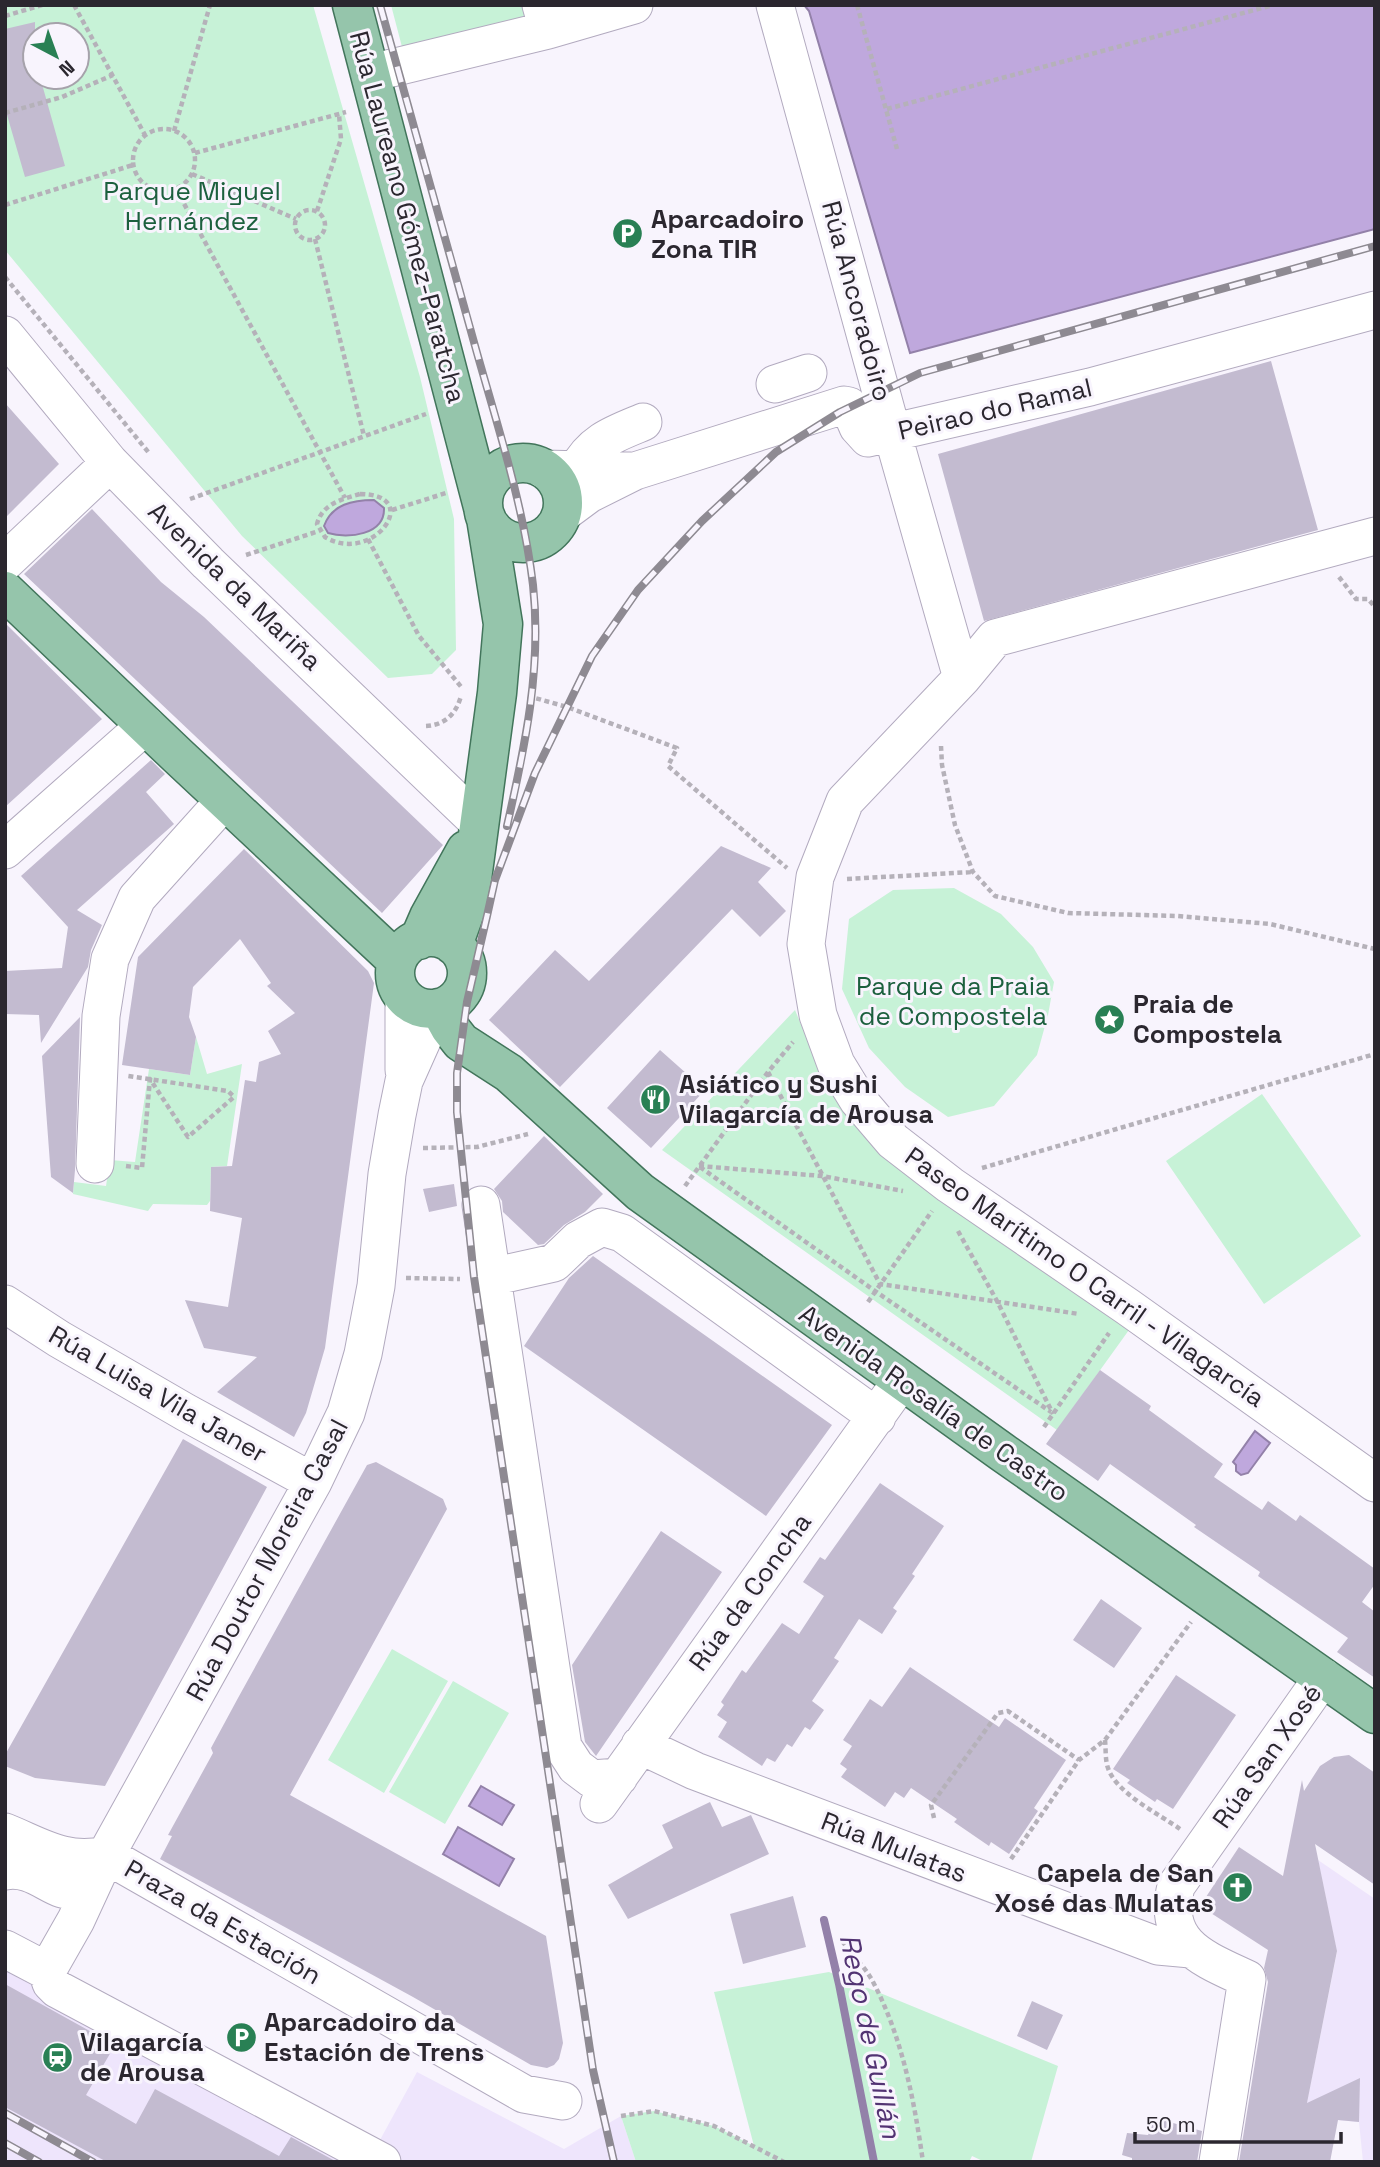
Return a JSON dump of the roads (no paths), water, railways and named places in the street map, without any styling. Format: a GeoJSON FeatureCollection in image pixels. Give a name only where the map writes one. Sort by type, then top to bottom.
{"type":"FeatureCollection","features":[{"type":"Feature","properties":{"kind":"main road","name":"Rúa Laureano Gómez-Paratcha"},"geometry":{"type":"LineString","coordinates":[[352,5],[371,73],[450,419],[475,505],[503,624]]}},
{"type":"Feature","properties":{"kind":"main road","name":"Rúa Laureano Gómez-Paratcha"},"geometry":{"type":"LineString","coordinates":[[450,419],[489,449],[546,467]]}},
{"type":"Feature","properties":{"kind":"main road"},"geometry":{"type":"LineString","coordinates":[[429,979],[479,823],[497,693],[503,624],[529,561],[554,524],[563,500],[560,488],[546,467],[499,471],[492,478],[484,497],[475,505],[492,529],[513,542],[526,543],[554,524]]}},
{"type":"Feature","properties":{"kind":"main road","name":"Avenida Rosalía de Castro"},"geometry":{"type":"LineString","coordinates":[[5,591],[225,800],[429,979],[450,1028],[461,1042],[509,1073],[653,1202],[1375,1714]]}},
{"type":"Feature","properties":{"kind":"street"},"geometry":{"type":"LineString","coordinates":[[371,73],[544,18],[634,5]]}},
{"type":"Feature","properties":{"kind":"street","name":"Rúa Ancoradoiro"},"geometry":{"type":"LineString","coordinates":[[775,5],[892,432],[951,689]]}},
{"type":"Feature","properties":{"kind":"street","name":"Peirao do Ramal"},"geometry":{"type":"LineString","coordinates":[[554,524],[589,494],[635,471],[844,405],[849,407],[858,427],[868,438],[1090,387],[1375,310]]}},
{"type":"Feature","properties":{"kind":"street","name":"Avenida da Mariña"},"geometry":{"type":"LineString","coordinates":[[5,335],[110,463],[208,563],[479,823]]}},
{"type":"Feature","properties":{"kind":"street"},"geometry":{"type":"LineString","coordinates":[[546,467],[586,453],[611,435],[643,422]]}},
{"type":"Feature","properties":{"kind":"street"},"geometry":{"type":"LineString","coordinates":[[5,562],[110,463]]}},
{"type":"Feature","properties":{"kind":"street","name":"Peirao do Ramal"},"geometry":{"type":"LineString","coordinates":[[546,467],[635,471]]}},
{"type":"Feature","properties":{"kind":"street"},"geometry":{"type":"LineString","coordinates":[[951,689],[995,638],[1375,536]]}},
{"type":"Feature","properties":{"kind":"street","name":"Paseo Marítimo O Carril - Vilagarcía"},"geometry":{"type":"LineString","coordinates":[[951,689],[845,801],[814,877],[806,944],[817,1014],[836,1064],[858,1100],[893,1142],[943,1187],[1123,1313],[1375,1483]]}},
{"type":"Feature","properties":{"kind":"street"},"geometry":{"type":"LineString","coordinates":[[5,850],[146,725]]}},
{"type":"Feature","properties":{"kind":"street"},"geometry":{"type":"LineString","coordinates":[[95,1164],[101,1016],[110,959],[137,898],[225,800]]}},
{"type":"Feature","properties":{"kind":"street","name":"Rúa Doutor Moreira Casal"},"geometry":{"type":"LineString","coordinates":[[47,1971],[76,1920],[99,1868],[313,1482],[346,1413],[363,1354],[377,1275],[387,1174],[404,1081],[429,1025],[429,979]]}},
{"type":"Feature","properties":{"kind":"street"},"geometry":{"type":"LineString","coordinates":[[622,1233],[626,1211],[653,1202]]}},
{"type":"Feature","properties":{"kind":"street"},"geometry":{"type":"LineString","coordinates":[[481,1205],[492,1277],[554,1263],[578,1240],[602,1227],[622,1233],[877,1417]]}},
{"type":"Feature","properties":{"kind":"street","name":"Rúa da Concha"},"geometry":{"type":"LineString","coordinates":[[492,1277],[563,1747],[576,1768],[609,1791],[902,1380]]}},
{"type":"Feature","properties":{"kind":"street","name":"Rúa Luisa Vila Janer"},"geometry":{"type":"LineString","coordinates":[[5,1304],[150,1392],[313,1482]]}},
{"type":"Feature","properties":{"kind":"street","name":"Rúa San Xosé"},"geometry":{"type":"LineString","coordinates":[[1191,1949],[1178,1933],[1173,1919],[1172,1903],[1177,1886],[1324,1676]]}},
{"type":"Feature","properties":{"kind":"street","name":"Rúa Mulatas"},"geometry":{"type":"LineString","coordinates":[[640,1745],[695,1771],[1069,1914],[1158,1946],[1191,1949]]}},
{"type":"Feature","properties":{"kind":"street"},"geometry":{"type":"LineString","coordinates":[[5,1832],[72,1858],[90,1858],[99,1868],[78,1890],[67,1891],[30,1872],[18,1869],[5,1871]]}},
{"type":"Feature","properties":{"kind":"street","name":"Praza da Estación"},"geometry":{"type":"LineString","coordinates":[[99,1868],[524,2094],[563,2101]]}},
{"type":"Feature","properties":{"kind":"street"},"geometry":{"type":"LineString","coordinates":[[5,1949],[47,1971],[51,1983],[57,1989],[371,2156]]}},
{"type":"Feature","properties":{"kind":"street"},"geometry":{"type":"LineString","coordinates":[[1191,1949],[1247,1979],[1218,2162]]}},
{"type":"Feature","properties":{"kind":"waterway","name":"Rego de Guillán"},"geometry":{"type":"LineString","coordinates":[[824,1920],[874,2162]]}},
{"type":"Feature","properties":{"kind":"railway"},"geometry":{"type":"LineString","coordinates":[[380,5],[509,468],[529,556],[535,616],[533,677],[526,736],[507,826]]}},
{"type":"Feature","properties":{"kind":"railway"},"geometry":{"type":"LineString","coordinates":[[614,2162],[593,2070],[474,1277],[457,1112],[457,1073],[467,1002],[495,880],[535,773],[592,656],[638,590],[702,521],[776,452],[840,412],[920,373],[1375,246]]}},
{"type":"Feature","properties":{"kind":"railway"},"geometry":{"type":"LineString","coordinates":[[5,2113],[93,2162]]}},
{"type":"Feature","properties":{"kind":"railway"},"geometry":{"type":"LineString","coordinates":[[5,2143],[39,2162]]}},
{"type":"Feature","properties":{"kind":"place","name":"Aparcadoiro Zona TIR"},"geometry":{"type":"Point","coordinates":[628,234]}},
{"type":"Feature","properties":{"kind":"place","name":"Praia de Compostela"},"geometry":{"type":"Point","coordinates":[1110,1019]}},
{"type":"Feature","properties":{"kind":"place","name":"Asiático y Sushi Vilagarcía de Arousa"},"geometry":{"type":"Point","coordinates":[656,1099]}},
{"type":"Feature","properties":{"kind":"place","name":"Capela de San Xosé das Mulatas"},"geometry":{"type":"Point","coordinates":[1237,1888]}},
{"type":"Feature","properties":{"kind":"place","name":"Aparcadoiro da Estación de Trens"},"geometry":{"type":"Point","coordinates":[241,2037]}},
{"type":"Feature","properties":{"kind":"place","name":"Vilagarcía de Arousa"},"geometry":{"type":"Point","coordinates":[57,2057]}},
{"type":"Feature","properties":{"kind":"park label","name":"Parque Miguel Hernández"},"geometry":{"type":"Point","coordinates":[192,206]}},
{"type":"Feature","properties":{"kind":"park label","name":"Parque da Praia de Compostela"},"geometry":{"type":"Point","coordinates":[953,1001]}}]}
